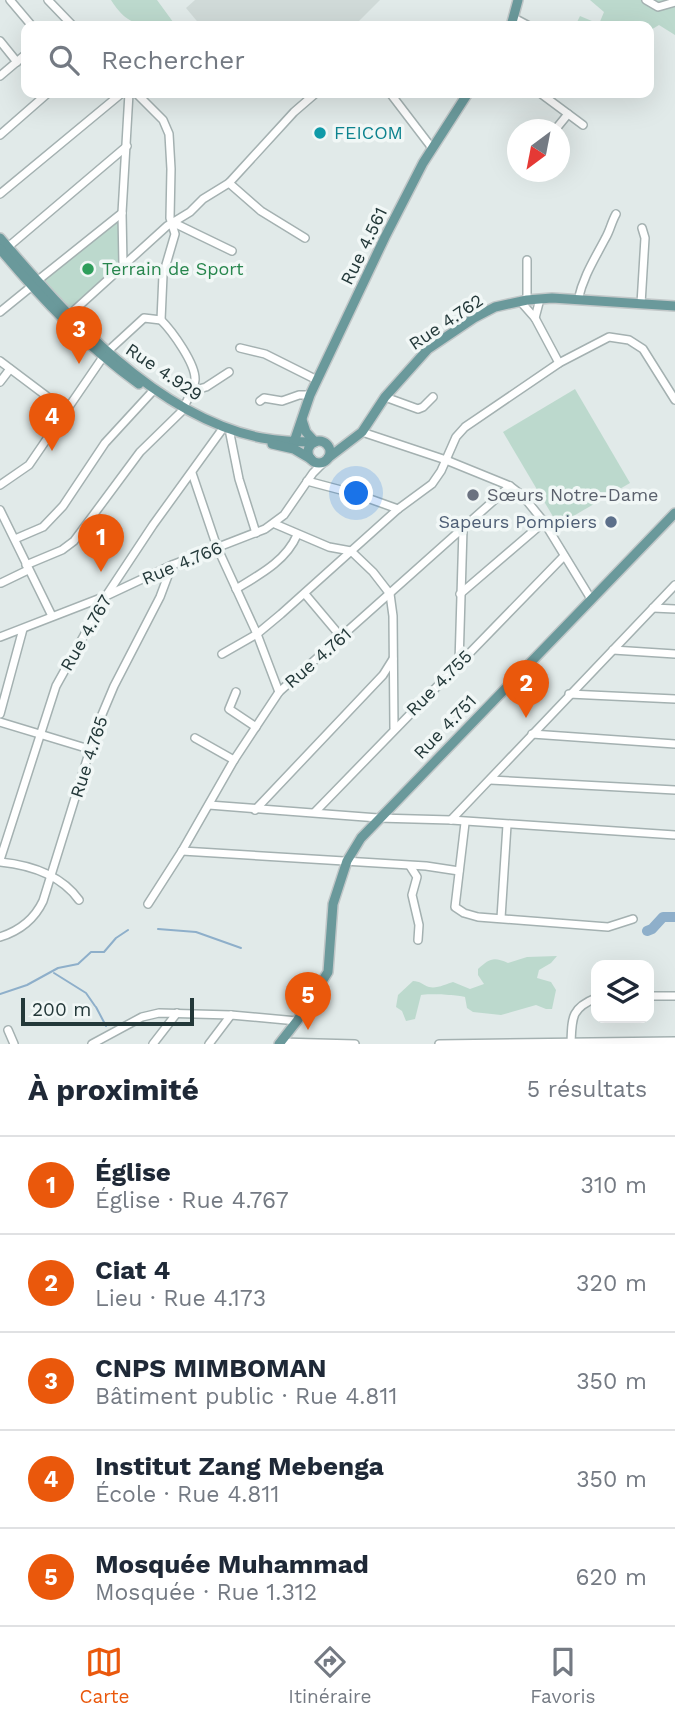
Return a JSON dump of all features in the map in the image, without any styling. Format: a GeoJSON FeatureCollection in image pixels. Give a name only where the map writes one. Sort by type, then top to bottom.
{"type":"FeatureCollection","features":[{"type":"Feature","properties":{"kind":"main road"},"geometry":{"type":"LineString","coordinates":[[513,21],[518,0]]}},
{"type":"Feature","properties":{"kind":"main road","name":"Rue 4.561"},"geometry":{"type":"LineString","coordinates":[[294,442],[310,395],[385,237],[432,148],[465,98]]}},
{"type":"Feature","properties":{"kind":"main road"},"geometry":{"type":"LineString","coordinates":[[0,238],[2,249],[34,284],[105,355],[151,393],[225,433],[294,449],[317,462],[327,459],[329,449],[306,432],[302,420]]}},
{"type":"Feature","properties":{"kind":"main road","name":"Rue 4.929"},"geometry":{"type":"LineString","coordinates":[[34,284],[69,315],[105,355],[182,409],[249,435],[294,442],[319,442],[357,435]]}},
{"type":"Feature","properties":{"kind":"main road","name":"Rue 4.762"},"geometry":{"type":"LineString","coordinates":[[327,459],[357,435],[385,397],[428,349],[485,312],[524,300],[540,299],[675,306]]}},
{"type":"Feature","properties":{"kind":"main road"},"geometry":{"type":"LineString","coordinates":[[311,459],[309,450],[319,442]]}},
{"type":"Feature","properties":{"kind":"main road","name":"Rue 4.751"},"geometry":{"type":"LineString","coordinates":[[297,1021],[330,965],[333,904],[347,861],[378,818],[675,513]]}},
{"type":"Feature","properties":{"kind":"main road"},"geometry":{"type":"LineString","coordinates":[[279,1043],[297,1021]]}},
{"type":"Feature","properties":{"kind":"street"},"geometry":{"type":"LineString","coordinates":[[10,0],[28,21]]}},
{"type":"Feature","properties":{"kind":"street"},"geometry":{"type":"LineString","coordinates":[[48,0],[67,20]]}},
{"type":"Feature","properties":{"kind":"street"},"geometry":{"type":"LineString","coordinates":[[646,0],[658,7],[675,2]]}},
{"type":"Feature","properties":{"kind":"street"},"geometry":{"type":"LineString","coordinates":[[0,41],[17,62]]}},
{"type":"Feature","properties":{"kind":"street"},"geometry":{"type":"LineString","coordinates":[[0,76],[21,58]]}},
{"type":"Feature","properties":{"kind":"street"},"geometry":{"type":"LineString","coordinates":[[0,135],[42,98]]}},
{"type":"Feature","properties":{"kind":"street"},"geometry":{"type":"LineString","coordinates":[[0,194],[116,98]]}},
{"type":"Feature","properties":{"kind":"street"},"geometry":{"type":"LineString","coordinates":[[123,265],[122,213],[129,98]]}},
{"type":"Feature","properties":{"kind":"street"},"geometry":{"type":"LineString","coordinates":[[141,98],[163,120],[168,130],[171,169],[170,218],[175,234],[163,275],[161,320]]}},
{"type":"Feature","properties":{"kind":"street"},"geometry":{"type":"LineString","coordinates":[[69,315],[172,222],[229,183],[310,98]]}},
{"type":"Feature","properties":{"kind":"street"},"geometry":{"type":"LineString","coordinates":[[394,98],[432,148]]}},
{"type":"Feature","properties":{"kind":"street"},"geometry":{"type":"LineString","coordinates":[[547,98],[583,125]]}},
{"type":"Feature","properties":{"kind":"street"},"geometry":{"type":"LineString","coordinates":[[564,119],[568,114]]}},
{"type":"Feature","properties":{"kind":"street"},"geometry":{"type":"LineString","coordinates":[[2,249],[127,146]]}},
{"type":"Feature","properties":{"kind":"street"},"geometry":{"type":"LineString","coordinates":[[229,183],[261,211],[305,238]]}},
{"type":"Feature","properties":{"kind":"street"},"geometry":{"type":"LineString","coordinates":[[0,312],[122,213]]}},
{"type":"Feature","properties":{"kind":"street"},"geometry":{"type":"LineString","coordinates":[[578,300],[582,282],[616,214]]}},
{"type":"Feature","properties":{"kind":"street"},"geometry":{"type":"LineString","coordinates":[[172,222],[232,251]]}},
{"type":"Feature","properties":{"kind":"street"},"geometry":{"type":"LineString","coordinates":[[641,304],[645,238],[642,228]]}},
{"type":"Feature","properties":{"kind":"street"},"geometry":{"type":"LineString","coordinates":[[527,260],[524,300],[559,363]]}},
{"type":"Feature","properties":{"kind":"street"},"geometry":{"type":"LineString","coordinates":[[535,318],[540,299]]}},
{"type":"Feature","properties":{"kind":"street"},"geometry":{"type":"LineString","coordinates":[[0,485],[29,465],[105,355],[144,318],[161,320],[169,328],[194,372],[195,383],[182,409],[139,452],[74,541],[1,583]]}},
{"type":"Feature","properties":{"kind":"street"},"geometry":{"type":"LineString","coordinates":[[222,654],[257,634],[398,509],[432,484],[456,437],[465,427],[559,363],[609,338],[629,340],[643,349],[675,400]]}},
{"type":"Feature","properties":{"kind":"street"},"geometry":{"type":"LineString","coordinates":[[240,348],[265,354],[317,380]]}},
{"type":"Feature","properties":{"kind":"street"},"geometry":{"type":"LineString","coordinates":[[0,361],[65,410]]}},
{"type":"Feature","properties":{"kind":"street"},"geometry":{"type":"LineString","coordinates":[[0,382],[10,369]]}},
{"type":"Feature","properties":{"kind":"street"},"geometry":{"type":"LineString","coordinates":[[191,391],[206,387],[229,372]]}},
{"type":"Feature","properties":{"kind":"street"},"geometry":{"type":"LineString","coordinates":[[15,539],[43,527],[63,506],[105,443],[151,393]]}},
{"type":"Feature","properties":{"kind":"street"},"geometry":{"type":"LineString","coordinates":[[260,401],[264,398],[282,401],[299,395],[310,395]]}},
{"type":"Feature","properties":{"kind":"street"},"geometry":{"type":"LineString","coordinates":[[385,397],[418,409],[433,397]]}},
{"type":"Feature","properties":{"kind":"street"},"geometry":{"type":"LineString","coordinates":[[225,433],[256,533]]}},
{"type":"Feature","properties":{"kind":"street","name":"Rue 4.767"},"geometry":{"type":"LineString","coordinates":[[0,861],[56,687],[106,596],[153,525],[225,433]]}},
{"type":"Feature","properties":{"kind":"street"},"geometry":{"type":"LineString","coordinates":[[357,435],[446,460],[510,486],[523,496],[544,522],[591,599]]}},
{"type":"Feature","properties":{"kind":"street","name":"Rue 4.766"},"geometry":{"type":"LineString","coordinates":[[307,481],[311,459]]}},
{"type":"Feature","properties":{"kind":"street","name":"Rue 4.766"},"geometry":{"type":"LineString","coordinates":[[0,637],[106,596],[172,565],[275,524],[327,459]]}},
{"type":"Feature","properties":{"kind":"street"},"geometry":{"type":"LineString","coordinates":[[192,472],[217,547],[257,634],[279,692]]}},
{"type":"Feature","properties":{"kind":"street"},"geometry":{"type":"LineString","coordinates":[[307,481],[398,509]]}},
{"type":"Feature","properties":{"kind":"street","name":"Rue 4.761"},"geometry":{"type":"LineString","coordinates":[[148,904],[279,692],[510,486]]}},
{"type":"Feature","properties":{"kind":"street"},"geometry":{"type":"LineString","coordinates":[[0,510],[52,617]]}},
{"type":"Feature","properties":{"kind":"street"},"geometry":{"type":"LineString","coordinates":[[460,594],[544,522]]}},
{"type":"Feature","properties":{"kind":"street"},"geometry":{"type":"LineString","coordinates":[[275,524],[329,547],[351,551],[373,572],[390,594],[394,728]]}},
{"type":"Feature","properties":{"kind":"street"},"geometry":{"type":"LineString","coordinates":[[459,663],[463,528]]}},
{"type":"Feature","properties":{"kind":"street"},"geometry":{"type":"LineString","coordinates":[[236,589],[284,555],[297,535]]}},
{"type":"Feature","properties":{"kind":"street","name":"Rue 4.755"},"geometry":{"type":"LineString","coordinates":[[315,812],[564,556]]}},
{"type":"Feature","properties":{"kind":"street","name":"Rue 4.765"},"geometry":{"type":"LineString","coordinates":[[0,937],[21,928],[39,911],[79,789],[89,749],[114,686],[160,597],[172,565]]}},
{"type":"Feature","properties":{"kind":"street"},"geometry":{"type":"LineString","coordinates":[[451,820],[675,585]]}},
{"type":"Feature","properties":{"kind":"street"},"geometry":{"type":"LineString","coordinates":[[305,594],[342,638]]}},
{"type":"Feature","properties":{"kind":"street"},"geometry":{"type":"LineString","coordinates":[[653,608],[675,609]]}},
{"type":"Feature","properties":{"kind":"street"},"geometry":{"type":"LineString","coordinates":[[0,714],[23,629]]}},
{"type":"Feature","properties":{"kind":"street"},"geometry":{"type":"LineString","coordinates":[[613,650],[675,654]]}},
{"type":"Feature","properties":{"kind":"street"},"geometry":{"type":"LineString","coordinates":[[255,810],[383,675],[393,659]]}},
{"type":"Feature","properties":{"kind":"street"},"geometry":{"type":"LineString","coordinates":[[236,692],[229,709],[257,727]]}},
{"type":"Feature","properties":{"kind":"street"},"geometry":{"type":"LineString","coordinates":[[569,694],[675,699]]}},
{"type":"Feature","properties":{"kind":"street"},"geometry":{"type":"LineString","coordinates":[[0,722],[89,749]]}},
{"type":"Feature","properties":{"kind":"street"},"geometry":{"type":"LineString","coordinates":[[533,734],[675,744]]}},
{"type":"Feature","properties":{"kind":"street"},"geometry":{"type":"LineString","coordinates":[[195,738],[234,761]]}},
{"type":"Feature","properties":{"kind":"street"},"geometry":{"type":"LineString","coordinates":[[490,779],[675,790]]}},
{"type":"Feature","properties":{"kind":"street"},"geometry":{"type":"LineString","coordinates":[[209,805],[378,818],[451,820],[675,835]]}},
{"type":"Feature","properties":{"kind":"street"},"geometry":{"type":"LineString","coordinates":[[465,823],[455,907],[464,913],[478,917],[608,927],[633,919]]}},
{"type":"Feature","properties":{"kind":"street"},"geometry":{"type":"LineString","coordinates":[[501,918],[507,825]]}},
{"type":"Feature","properties":{"kind":"street"},"geometry":{"type":"LineString","coordinates":[[183,851],[459,871]]}},
{"type":"Feature","properties":{"kind":"street"},"geometry":{"type":"LineString","coordinates":[[0,861],[51,875],[68,887],[79,900]]}},
{"type":"Feature","properties":{"kind":"street"},"geometry":{"type":"LineString","coordinates":[[410,866],[417,877],[412,895],[419,925],[418,940]]}},
{"type":"Feature","properties":{"kind":"street"},"geometry":{"type":"LineString","coordinates":[[654,996],[675,996]]}},
{"type":"Feature","properties":{"kind":"street"},"geometry":{"type":"LineString","coordinates":[[571,1043],[572,1018],[577,1009],[591,1001]]}},
{"type":"Feature","properties":{"kind":"street"},"geometry":{"type":"LineString","coordinates":[[92,1044],[101,1042],[142,1017],[159,1013],[231,1014],[297,1021]]}},
{"type":"Feature","properties":{"kind":"street"},"geometry":{"type":"LineString","coordinates":[[153,1044],[177,1013]]}},
{"type":"Feature","properties":{"kind":"street"},"geometry":{"type":"LineString","coordinates":[[209,1044],[231,1014]]}},
{"type":"Feature","properties":{"kind":"street"},"geometry":{"type":"LineString","coordinates":[[8,1030],[14,1044]]}},
{"type":"Feature","properties":{"kind":"street"},"geometry":{"type":"LineString","coordinates":[[439,1044],[675,1041]]}},
{"type":"Feature","properties":{"kind":"street"},"geometry":{"type":"LineString","coordinates":[[279,1043],[355,1044]]}},
{"type":"Feature","properties":{"kind":"shaded area"},"geometry":{"type":"Polygon","coordinates":[[[195,0],[380,0],[359,21],[197,21],[186,8],[195,0]]]}},
{"type":"Feature","properties":{"kind":"green space"},"geometry":{"type":"Polygon","coordinates":[[[111,0],[157,0],[172,21],[131,21],[111,0]]]}},
{"type":"Feature","properties":{"kind":"green space"},"geometry":{"type":"Polygon","coordinates":[[[590,0],[675,0],[675,35],[659,25],[654,28],[654,21],[600,21],[604,12],[590,0]]]}},
{"type":"Feature","properties":{"kind":"green space"},"geometry":{"type":"Polygon","coordinates":[[[580,16],[592,21],[578,21],[580,16]]]}},
{"type":"Feature","properties":{"kind":"green space"},"geometry":{"type":"Polygon","coordinates":[[[118,221],[121,265],[67,311],[40,281],[118,221]]]}},
{"type":"Feature","properties":{"kind":"green space"},"geometry":{"type":"Polygon","coordinates":[[[575,389],[630,483],[558,525],[503,432],[575,389]]]}},
{"type":"Feature","properties":{"kind":"green space"},"geometry":{"type":"Polygon","coordinates":[[[557,956],[539,970],[537,978],[551,982],[556,990],[552,1009],[536,1005],[501,1015],[473,1012],[467,1008],[465,997],[424,994],[421,995],[415,1019],[406,1021],[402,1011],[396,1007],[398,995],[413,981],[432,987],[453,982],[470,989],[484,984],[478,975],[478,969],[492,960],[508,963],[527,957],[557,956]]]}},
{"type":"Feature","properties":{"kind":"waterway"},"geometry":{"type":"LineString","coordinates":[[647,931],[663,917],[675,917]]}},
{"type":"Feature","properties":{"kind":"waterway"},"geometry":{"type":"LineString","coordinates":[[158,929],[196,932],[241,948]]}},
{"type":"Feature","properties":{"kind":"waterway"},"geometry":{"type":"LineString","coordinates":[[0,994],[27,985],[58,968],[78,964],[91,952],[104,952],[116,938],[128,930]]}},
{"type":"Feature","properties":{"kind":"waterway"},"geometry":{"type":"LineString","coordinates":[[54,973],[86,993],[95,1006]]}},
{"type":"Feature","properties":{"kind":"waterway"},"geometry":{"type":"LineString","coordinates":[[96,1007],[106,1026]]}},
{"type":"Feature","properties":{"kind":"place","name":"FEICOM"},"geometry":{"type":"Point","coordinates":[320,133]}},
{"type":"Feature","properties":{"kind":"place","name":"Terrain de Sport"},"geometry":{"type":"Point","coordinates":[88,269]}},
{"type":"Feature","properties":{"kind":"place","name":"CNPS MIMBOMAN"},"geometry":{"type":"Point","coordinates":[79,364]}},
{"type":"Feature","properties":{"kind":"place","name":"Institut Zang Mebenga"},"geometry":{"type":"Point","coordinates":[52,451]}},
{"type":"Feature","properties":{"kind":"place","name":"Sœurs Notre-Dame"},"geometry":{"type":"Point","coordinates":[473,495]}},
{"type":"Feature","properties":{"kind":"place","name":"Sapeurs Pompiers"},"geometry":{"type":"Point","coordinates":[611,522]}},
{"type":"Feature","properties":{"kind":"place","name":"Église"},"geometry":{"type":"Point","coordinates":[101,572]}},
{"type":"Feature","properties":{"kind":"place","name":"Ciat 4"},"geometry":{"type":"Point","coordinates":[526,718]}},
{"type":"Feature","properties":{"kind":"place","name":"Mosquée Muhammad"},"geometry":{"type":"Point","coordinates":[308,1030]}}]}
